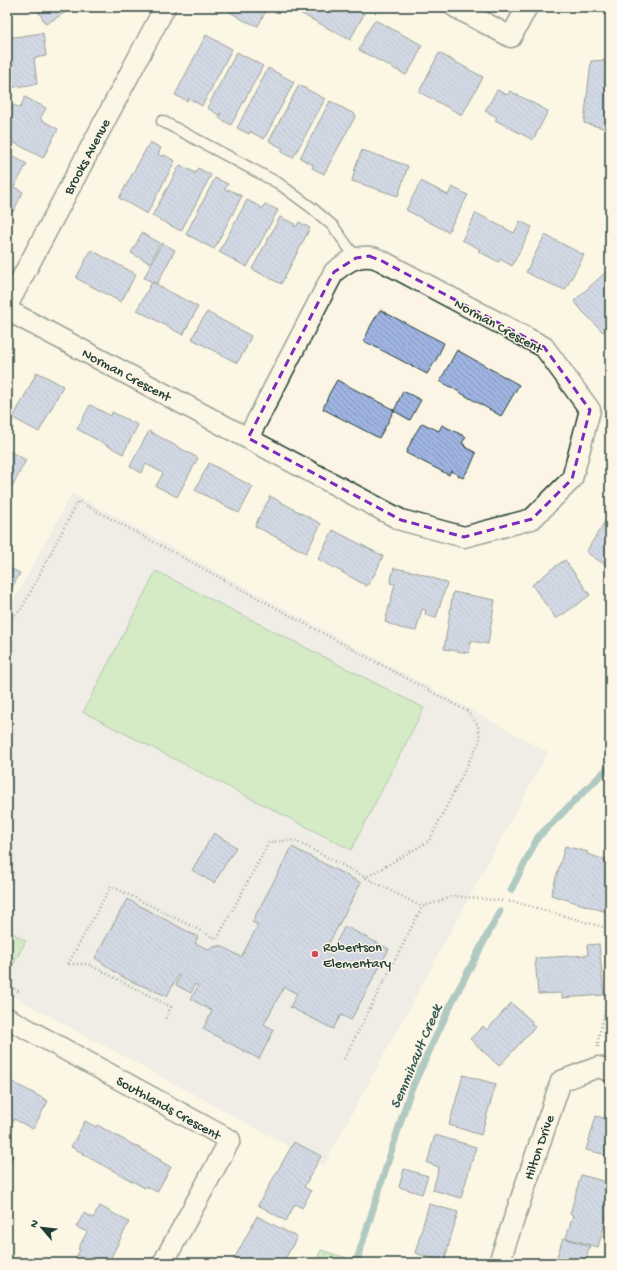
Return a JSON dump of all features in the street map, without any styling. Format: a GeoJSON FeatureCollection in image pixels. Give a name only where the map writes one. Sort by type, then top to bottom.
{"type":"FeatureCollection","features":[{"type":"Feature","properties":{"kind":"street","name":"Brooks Avenue"},"geometry":{"type":"LineString","coordinates":[[7,306],[165,7]]}},
{"type":"Feature","properties":{"kind":"street"},"geometry":{"type":"LineString","coordinates":[[455,7],[510,37],[527,7]]}},
{"type":"Feature","properties":{"kind":"street","name":"Norman Crescent"},"geometry":{"type":"LineString","coordinates":[[7,310],[401,520],[464,537],[532,519],[572,479],[590,410],[544,347],[382,261],[369,256],[356,258]]}},
{"type":"Feature","properties":{"kind":"street"},"geometry":{"type":"LineString","coordinates":[[248,438],[334,272],[343,264],[356,258]]}},
{"type":"Feature","properties":{"kind":"street","name":"Southlands Crescent"},"geometry":{"type":"LineString","coordinates":[[7,1018],[230,1140],[163,1263]]}},
{"type":"Feature","properties":{"kind":"street","name":"Hilton Drive"},"geometry":{"type":"LineString","coordinates":[[499,1263],[561,1081],[604,1069]]}},
{"type":"Feature","properties":{"kind":"lane"},"geometry":{"type":"LineString","coordinates":[[162,121],[278,183],[333,226],[356,258]]}},
{"type":"Feature","properties":{"kind":"path"},"geometry":{"type":"LineString","coordinates":[[7,623],[9,619],[20,610],[78,501],[466,711],[478,725],[480,740],[429,841],[365,878]]}},
{"type":"Feature","properties":{"kind":"path"},"geometry":{"type":"LineString","coordinates":[[165,1019],[171,1007],[88,964],[68,964],[111,886],[217,939],[269,842],[294,840],[422,907]]}},
{"type":"Feature","properties":{"kind":"path"},"geometry":{"type":"LineString","coordinates":[[344,1059],[422,907],[454,896],[515,902],[610,929]]}},
{"type":"Feature","properties":{"kind":"path"},"geometry":{"type":"LineString","coordinates":[[7,985],[20,992]]}},
{"type":"Feature","properties":{"kind":"path"},"geometry":{"type":"LineString","coordinates":[[604,1069],[598,1040],[610,990]]}},
{"type":"Feature","properties":{"kind":"highlighted area"},"geometry":{"type":"Polygon","coordinates":[[[369,256],[382,261],[544,347],[590,410],[572,479],[532,519],[464,537],[401,520],[248,438],[334,272],[356,258],[369,256]]]}},
{"type":"Feature","properties":{"kind":"shaded area"},"geometry":{"type":"Polygon","coordinates":[[[72,493],[548,752],[324,1165],[7,993],[7,613],[72,493]]]}},
{"type":"Feature","properties":{"kind":"green space"},"geometry":{"type":"Polygon","coordinates":[[[156,571],[424,708],[351,850],[83,712],[156,571]]]}},
{"type":"Feature","properties":{"kind":"green space"},"geometry":{"type":"Polygon","coordinates":[[[7,930],[26,941],[7,976],[7,930]]]}},
{"type":"Feature","properties":{"kind":"green space"},"geometry":{"type":"Polygon","coordinates":[[[321,1250],[362,1263],[315,1263],[321,1250]]]}},
{"type":"Feature","properties":{"kind":"building"},"geometry":{"type":"Polygon","coordinates":[[[38,7],[63,7],[66,12],[46,24],[38,11],[40,10],[38,7]]]}},
{"type":"Feature","properties":{"kind":"building"},"geometry":{"type":"Polygon","coordinates":[[[233,7],[268,7],[258,26],[243,20],[230,12],[233,7]]]}},
{"type":"Feature","properties":{"kind":"building"},"geometry":{"type":"Polygon","coordinates":[[[303,7],[351,7],[364,14],[350,40],[300,13],[303,7]]]}},
{"type":"Feature","properties":{"kind":"building"},"geometry":{"type":"Polygon","coordinates":[[[599,7],[610,7],[610,12],[599,7]]]}},
{"type":"Feature","properties":{"kind":"building"},"geometry":{"type":"Polygon","coordinates":[[[375,20],[422,45],[415,61],[406,75],[359,50],[366,34],[375,20]]]}},
{"type":"Feature","properties":{"kind":"building"},"geometry":{"type":"Polygon","coordinates":[[[43,33],[46,56],[34,58],[37,84],[7,88],[7,38],[43,33]]]}},
{"type":"Feature","properties":{"kind":"building"},"geometry":{"type":"Polygon","coordinates":[[[206,35],[232,49],[202,106],[189,98],[187,101],[175,95],[206,35]]]}},
{"type":"Feature","properties":{"kind":"building"},"geometry":{"type":"Polygon","coordinates":[[[237,52],[263,66],[231,125],[219,118],[220,113],[219,115],[207,108],[237,52]]]}},
{"type":"Feature","properties":{"kind":"building"},"geometry":{"type":"Polygon","coordinates":[[[439,53],[483,77],[462,115],[419,92],[439,53]]]}},
{"type":"Feature","properties":{"kind":"building"},"geometry":{"type":"Polygon","coordinates":[[[609,60],[610,128],[603,128],[584,123],[591,61],[609,60]]]}},
{"type":"Feature","properties":{"kind":"building"},"geometry":{"type":"Polygon","coordinates":[[[268,68],[294,82],[264,139],[251,131],[249,134],[237,128],[268,68]]]}},
{"type":"Feature","properties":{"kind":"building"},"geometry":{"type":"Polygon","coordinates":[[[299,85],[325,99],[293,158],[281,152],[283,148],[269,141],[299,85]]]}},
{"type":"Feature","properties":{"kind":"building"},"geometry":{"type":"Polygon","coordinates":[[[497,90],[508,95],[510,91],[548,111],[533,140],[495,120],[497,117],[485,111],[497,90]]]}},
{"type":"Feature","properties":{"kind":"building"},"geometry":{"type":"Polygon","coordinates":[[[25,97],[46,108],[40,119],[58,129],[43,158],[7,139],[7,118],[14,105],[20,108],[25,97]]]}},
{"type":"Feature","properties":{"kind":"building"},"geometry":{"type":"Polygon","coordinates":[[[330,101],[356,115],[324,174],[312,168],[313,165],[300,158],[330,101]]]}},
{"type":"Feature","properties":{"kind":"building"},"geometry":{"type":"Polygon","coordinates":[[[150,142],[161,148],[158,154],[163,157],[164,155],[175,161],[147,214],[119,198],[150,142]]]}},
{"type":"Feature","properties":{"kind":"building"},"geometry":{"type":"Polygon","coordinates":[[[362,150],[408,166],[398,196],[352,181],[362,150]]]}},
{"type":"Feature","properties":{"kind":"building"},"geometry":{"type":"Polygon","coordinates":[[[7,153],[27,164],[14,187],[23,192],[13,212],[7,209],[7,153]]]}},
{"type":"Feature","properties":{"kind":"building"},"geometry":{"type":"Polygon","coordinates":[[[180,165],[194,172],[193,173],[195,174],[198,168],[211,175],[181,231],[152,216],[180,165]]]}},
{"type":"Feature","properties":{"kind":"building"},"geometry":{"type":"Polygon","coordinates":[[[215,178],[228,184],[225,189],[227,191],[228,189],[242,196],[214,249],[186,234],[215,178]]]}},
{"type":"Feature","properties":{"kind":"building"},"geometry":{"type":"Polygon","coordinates":[[[421,181],[448,195],[452,187],[468,195],[448,232],[406,210],[421,181]]]}},
{"type":"Feature","properties":{"kind":"building"},"geometry":{"type":"Polygon","coordinates":[[[247,200],[261,207],[260,208],[262,209],[265,204],[278,210],[247,267],[219,252],[247,200]]]}},
{"type":"Feature","properties":{"kind":"building"},"geometry":{"type":"Polygon","coordinates":[[[476,213],[514,233],[520,221],[532,227],[512,266],[500,259],[499,262],[478,251],[480,249],[462,240],[476,213]]]}},
{"type":"Feature","properties":{"kind":"building"},"geometry":{"type":"Polygon","coordinates":[[[280,217],[295,224],[294,226],[296,227],[299,222],[310,228],[281,284],[252,269],[280,217]]]}},
{"type":"Feature","properties":{"kind":"building"},"geometry":{"type":"Polygon","coordinates":[[[142,233],[160,243],[150,263],[131,253],[142,233]]]}},
{"type":"Feature","properties":{"kind":"building"},"geometry":{"type":"Polygon","coordinates":[[[545,235],[584,255],[565,290],[526,272],[545,235]]]}},
{"type":"Feature","properties":{"kind":"building"},"geometry":{"type":"Polygon","coordinates":[[[162,243],[175,250],[157,284],[144,278],[162,243]]]}},
{"type":"Feature","properties":{"kind":"building"},"geometry":{"type":"Polygon","coordinates":[[[91,250],[136,274],[121,302],[76,278],[91,250]]]}},
{"type":"Feature","properties":{"kind":"building"},"geometry":{"type":"Polygon","coordinates":[[[607,271],[610,273],[610,326],[603,332],[574,301],[607,271]]]}},
{"type":"Feature","properties":{"kind":"building"},"geometry":{"type":"Polygon","coordinates":[[[152,282],[198,307],[183,335],[137,310],[152,282]]]}},
{"type":"Feature","properties":{"kind":"building"},"geometry":{"type":"Polygon","coordinates":[[[380,310],[444,343],[427,374],[364,341],[380,310]]]}},
{"type":"Feature","properties":{"kind":"building"},"geometry":{"type":"Polygon","coordinates":[[[207,312],[251,336],[237,363],[192,339],[207,312]]]}},
{"type":"Feature","properties":{"kind":"building"},"geometry":{"type":"Polygon","coordinates":[[[457,350],[519,385],[501,416],[440,381],[457,350]]]}},
{"type":"Feature","properties":{"kind":"building"},"geometry":{"type":"Polygon","coordinates":[[[37,372],[63,386],[39,432],[13,418],[37,372]]]}},
{"type":"Feature","properties":{"kind":"building"},"geometry":{"type":"Polygon","coordinates":[[[337,380],[394,410],[379,438],[323,409],[337,380]]]}},
{"type":"Feature","properties":{"kind":"building"},"geometry":{"type":"Polygon","coordinates":[[[403,391],[421,400],[410,420],[394,411],[403,391]]]}},
{"type":"Feature","properties":{"kind":"building"},"geometry":{"type":"Polygon","coordinates":[[[90,405],[111,416],[112,412],[138,425],[123,454],[77,429],[90,405]]]}},
{"type":"Feature","properties":{"kind":"building"},"geometry":{"type":"Polygon","coordinates":[[[422,423],[439,431],[442,425],[466,437],[462,443],[465,445],[464,446],[476,453],[463,478],[451,471],[449,475],[406,453],[413,437],[422,423]]]}},
{"type":"Feature","properties":{"kind":"building"},"geometry":{"type":"Polygon","coordinates":[[[149,431],[198,458],[177,497],[156,486],[163,473],[146,464],[141,473],[130,466],[149,431]]]}},
{"type":"Feature","properties":{"kind":"building"},"geometry":{"type":"Polygon","coordinates":[[[7,450],[26,460],[7,496],[7,450]]]}},
{"type":"Feature","properties":{"kind":"building"},"geometry":{"type":"Polygon","coordinates":[[[209,463],[253,487],[239,513],[195,490],[209,463]]]}},
{"type":"Feature","properties":{"kind":"building"},"geometry":{"type":"Polygon","coordinates":[[[270,496],[321,524],[306,553],[255,526],[270,496]]]}},
{"type":"Feature","properties":{"kind":"building"},"geometry":{"type":"Polygon","coordinates":[[[607,518],[610,520],[610,568],[586,552],[607,518]]]}},
{"type":"Feature","properties":{"kind":"building"},"geometry":{"type":"Polygon","coordinates":[[[333,530],[383,556],[376,572],[367,586],[318,559],[333,530]]]}},
{"type":"Feature","properties":{"kind":"building"},"geometry":{"type":"Polygon","coordinates":[[[565,560],[590,595],[556,619],[532,585],[565,560]]]}},
{"type":"Feature","properties":{"kind":"building"},"geometry":{"type":"Polygon","coordinates":[[[7,567],[20,573],[9,593],[7,591],[7,567]]]}},
{"type":"Feature","properties":{"kind":"building"},"geometry":{"type":"Polygon","coordinates":[[[394,568],[416,572],[447,583],[436,618],[425,615],[426,610],[422,609],[416,631],[400,628],[385,622],[395,584],[390,583],[394,568]]]}},
{"type":"Feature","properties":{"kind":"building"},"geometry":{"type":"Polygon","coordinates":[[[453,592],[495,600],[488,644],[471,641],[469,653],[444,649],[453,592]]]}},
{"type":"Feature","properties":{"kind":"building"},"geometry":{"type":"Polygon","coordinates":[[[214,833],[236,847],[214,883],[192,870],[214,833]]]}},
{"type":"Feature","properties":{"kind":"building"},"geometry":{"type":"Polygon","coordinates":[[[565,846],[588,852],[587,854],[606,860],[606,857],[610,859],[610,913],[551,895],[565,846]]]}},
{"type":"Feature","properties":{"kind":"building","name":"Robertson Elementary"},"geometry":{"type":"Polygon","coordinates":[[[292,847],[361,883],[327,947],[332,950],[345,926],[389,949],[351,1020],[341,1015],[333,1029],[290,1007],[297,994],[284,987],[264,1024],[274,1030],[259,1059],[203,1029],[212,1011],[191,999],[198,986],[195,984],[191,993],[176,985],[180,976],[178,975],[167,996],[121,976],[95,958],[127,899],[198,937],[195,943],[210,950],[211,948],[217,946],[219,947],[220,945],[241,957],[258,925],[252,922],[292,847]]]}},
{"type":"Feature","properties":{"kind":"building"},"geometry":{"type":"Polygon","coordinates":[[[599,944],[604,995],[562,998],[562,993],[538,994],[535,958],[588,955],[587,945],[599,944]]]}},
{"type":"Feature","properties":{"kind":"building"},"geometry":{"type":"Polygon","coordinates":[[[511,1003],[533,1022],[531,1024],[535,1027],[499,1066],[470,1039],[483,1026],[487,1030],[511,1003]]]}},
{"type":"Feature","properties":{"kind":"building"},"geometry":{"type":"Polygon","coordinates":[[[463,1075],[496,1084],[481,1135],[449,1125],[463,1075]]]}},
{"type":"Feature","properties":{"kind":"building"},"geometry":{"type":"Polygon","coordinates":[[[7,1079],[48,1101],[33,1129],[14,1119],[9,1128],[7,1127],[7,1079]]]}},
{"type":"Feature","properties":{"kind":"building"},"geometry":{"type":"Polygon","coordinates":[[[596,1116],[610,1120],[610,1158],[607,1157],[607,1155],[586,1150],[596,1116]]]}},
{"type":"Feature","properties":{"kind":"building"},"geometry":{"type":"Polygon","coordinates":[[[85,1121],[96,1127],[97,1125],[171,1167],[157,1192],[146,1186],[145,1188],[71,1147],[85,1121]]]}},
{"type":"Feature","properties":{"kind":"building"},"geometry":{"type":"Polygon","coordinates":[[[435,1135],[476,1147],[461,1198],[433,1190],[439,1167],[427,1163],[435,1135]]]}},
{"type":"Feature","properties":{"kind":"building"},"geometry":{"type":"Polygon","coordinates":[[[294,1142],[321,1156],[304,1187],[311,1191],[302,1208],[295,1204],[286,1221],[258,1205],[294,1142]]]}},
{"type":"Feature","properties":{"kind":"building"},"geometry":{"type":"Polygon","coordinates":[[[7,1153],[13,1156],[7,1167],[7,1153]]]}},
{"type":"Feature","properties":{"kind":"building"},"geometry":{"type":"Polygon","coordinates":[[[404,1169],[428,1176],[422,1194],[399,1187],[404,1169]]]}},
{"type":"Feature","properties":{"kind":"building"},"geometry":{"type":"Polygon","coordinates":[[[581,1175],[610,1183],[610,1206],[598,1247],[566,1238],[573,1215],[570,1214],[581,1175]]]}},
{"type":"Feature","properties":{"kind":"building"},"geometry":{"type":"Polygon","coordinates":[[[429,1204],[458,1212],[444,1262],[415,1253],[429,1204]]]}},
{"type":"Feature","properties":{"kind":"building"},"geometry":{"type":"Polygon","coordinates":[[[100,1206],[129,1222],[108,1263],[77,1263],[74,1261],[80,1250],[78,1249],[87,1232],[76,1227],[84,1213],[93,1218],[100,1206]]]}},
{"type":"Feature","properties":{"kind":"building"},"geometry":{"type":"Polygon","coordinates":[[[257,1216],[297,1237],[283,1263],[232,1263],[257,1216]]]}},
{"type":"Feature","properties":{"kind":"building"},"geometry":{"type":"Polygon","coordinates":[[[563,1238],[590,1246],[586,1259],[589,1260],[588,1263],[555,1263],[563,1238]]]}},
{"type":"Feature","properties":{"kind":"waterway","name":"Semmihault Creek"},"geometry":{"type":"LineString","coordinates":[[511,890],[538,837],[610,766]]}},
{"type":"Feature","properties":{"kind":"waterway","name":"Semmihault Creek"},"geometry":{"type":"LineString","coordinates":[[356,1263],[410,1092],[453,1000],[500,911]]}},
{"type":"Feature","properties":{"kind":"place","name":"Robertson Elementary"},"geometry":{"type":"Point","coordinates":[315,954]}}]}
